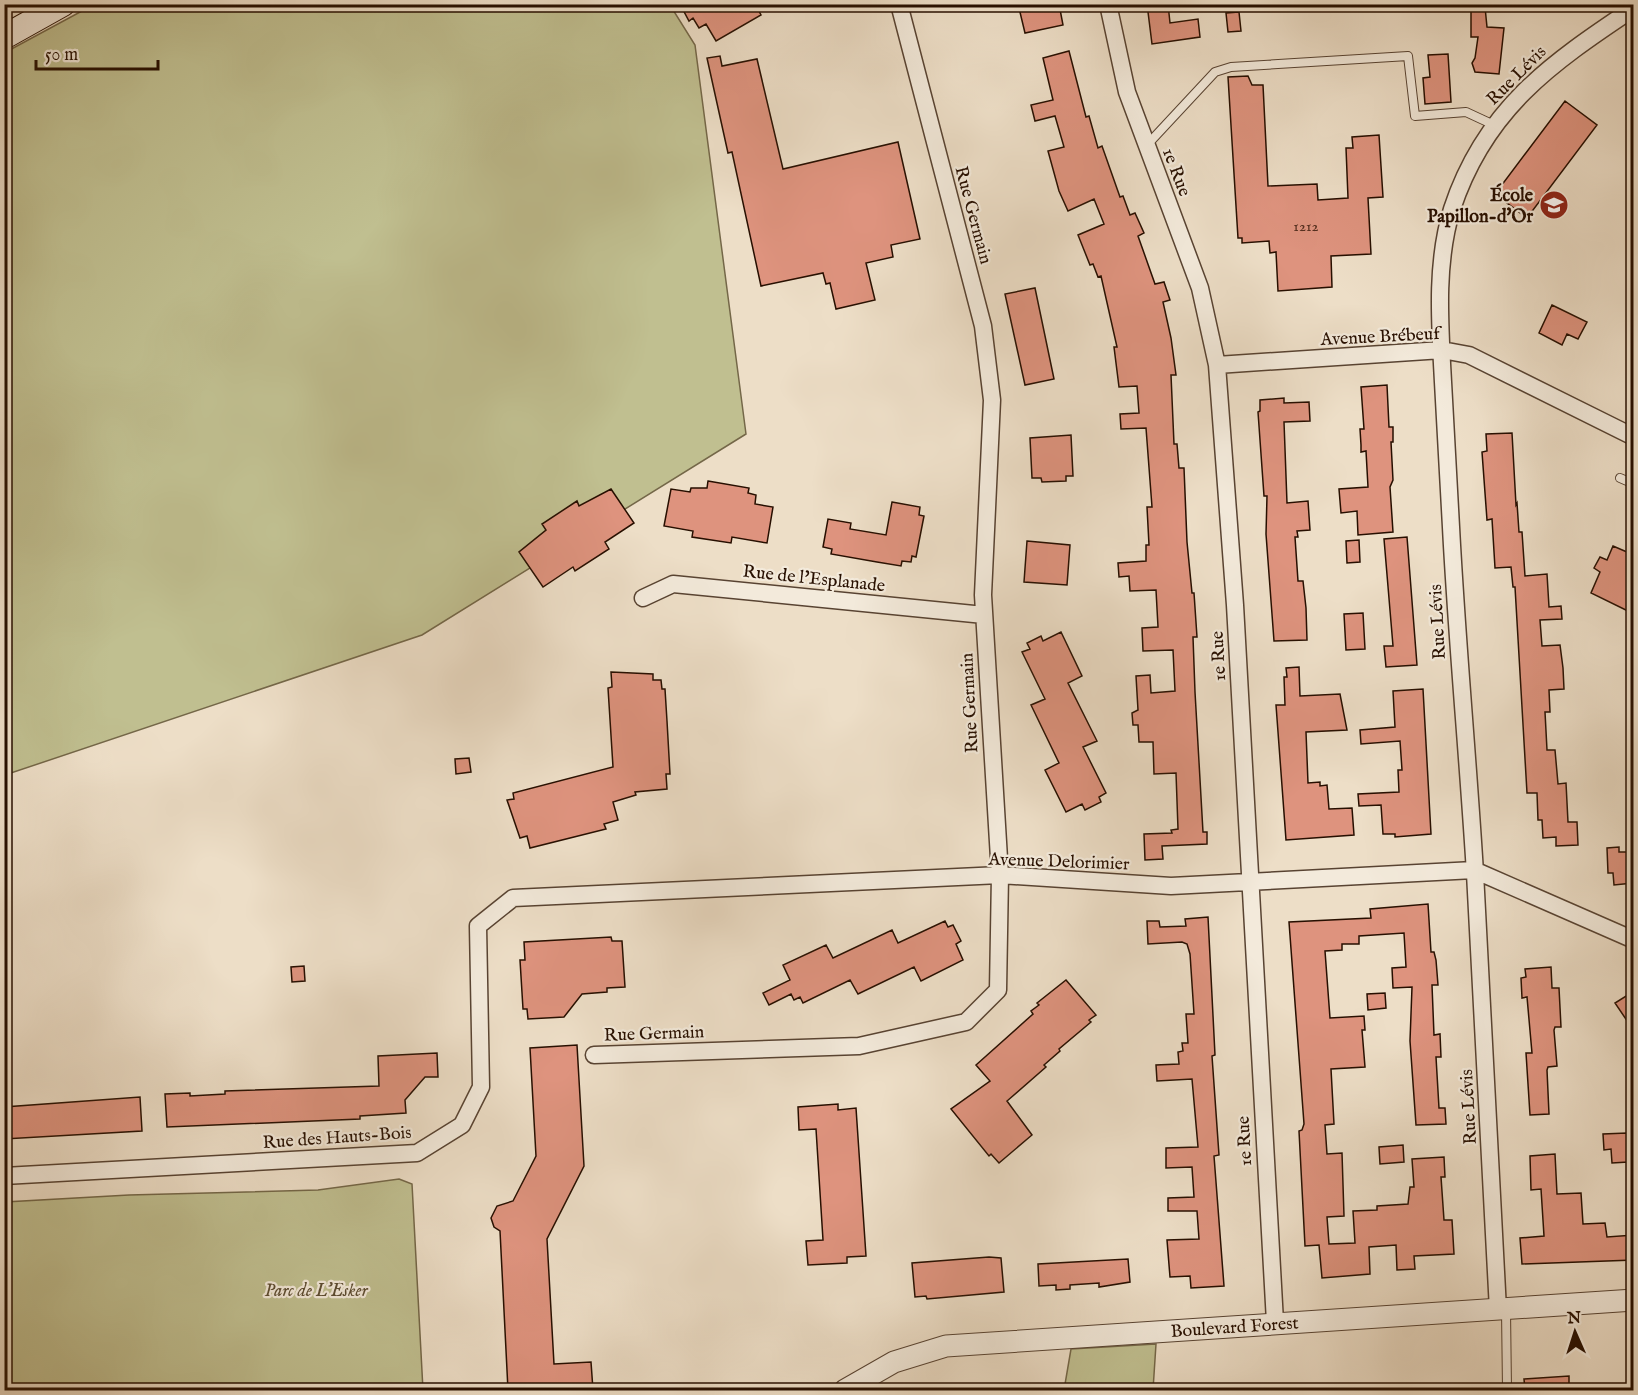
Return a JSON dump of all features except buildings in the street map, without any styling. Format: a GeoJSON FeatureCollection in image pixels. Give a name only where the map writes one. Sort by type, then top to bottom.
{"type":"FeatureCollection","features":[{"type":"Feature","properties":{"kind":"main road"},"geometry":{"type":"LineString","coordinates":[[4,37],[63,4]]}},
{"type":"Feature","properties":{"kind":"street","name":"Rue Germain"},"geometry":{"type":"LineString","coordinates":[[594,1055],[859,1046],[966,1022],[998,990],[1000,874],[984,615],[992,400],[983,326],[899,4]]}},
{"type":"Feature","properties":{"kind":"street","name":"1e Rue"},"geometry":{"type":"LineString","coordinates":[[1108,4],[1127,92],[1200,288],[1217,365],[1235,605],[1248,883],[1275,1322]]}},
{"type":"Feature","properties":{"kind":"street","name":"Rue Lévis"},"geometry":{"type":"LineString","coordinates":[[1502,1309],[1457,638],[1442,350],[1442,254],[1449,222],[1471,163],[1494,125],[1513,101],[1552,64],[1634,8]]}},
{"type":"Feature","properties":{"kind":"street","name":"Avenue Brébeuf"},"geometry":{"type":"LineString","coordinates":[[1217,365],[1442,350],[1469,355],[1634,437]]}},
{"type":"Feature","properties":{"kind":"street","name":"Rue de l'Esplanade"},"geometry":{"type":"LineString","coordinates":[[643,598],[673,584],[984,615]]}},
{"type":"Feature","properties":{"kind":"street","name":"Avenue Delorimier"},"geometry":{"type":"LineString","coordinates":[[478,926],[513,898],[1000,874],[1171,886],[1474,870],[1634,940]]}},
{"type":"Feature","properties":{"kind":"street","name":"Rue des Hauts-Bois"},"geometry":{"type":"LineString","coordinates":[[4,1176],[417,1153],[462,1125],[481,1087],[478,926]]}},
{"type":"Feature","properties":{"kind":"street","name":"Boulevard Forest"},"geometry":{"type":"LineString","coordinates":[[845,1390],[894,1362],[946,1346],[1275,1322],[1634,1300]]}},
{"type":"Feature","properties":{"kind":"lane"},"geometry":{"type":"LineString","coordinates":[[1146,146],[1215,72],[1231,67],[1408,56],[1414,116],[1466,112],[1494,125]]}},
{"type":"Feature","properties":{"kind":"lane"},"geometry":{"type":"LineString","coordinates":[[1620,478],[1634,484]]}},
{"type":"Feature","properties":{"kind":"lane"},"geometry":{"type":"LineString","coordinates":[[1502,1309],[1507,1390]]}},
{"type":"Feature","properties":{"kind":"green space"},"geometry":{"type":"Polygon","coordinates":[[[93,5],[670,5],[695,45],[746,434],[422,635],[5,775],[4,53],[93,5]]]}},
{"type":"Feature","properties":{"kind":"green space","name":"Parc de L'Esker"},"geometry":{"type":"Polygon","coordinates":[[[399,1179],[412,1184],[423,1390],[5,1390],[5,1202],[129,1195],[318,1190],[399,1179]]]}},
{"type":"Feature","properties":{"kind":"green space"},"geometry":{"type":"Polygon","coordinates":[[[1156,1344],[1153,1390],[1064,1390],[1071,1349],[1156,1344]]]}},
{"type":"Feature","properties":{"kind":"place","name":"École Papillon-d'Or"},"geometry":{"type":"Point","coordinates":[1554,205]}}]}
